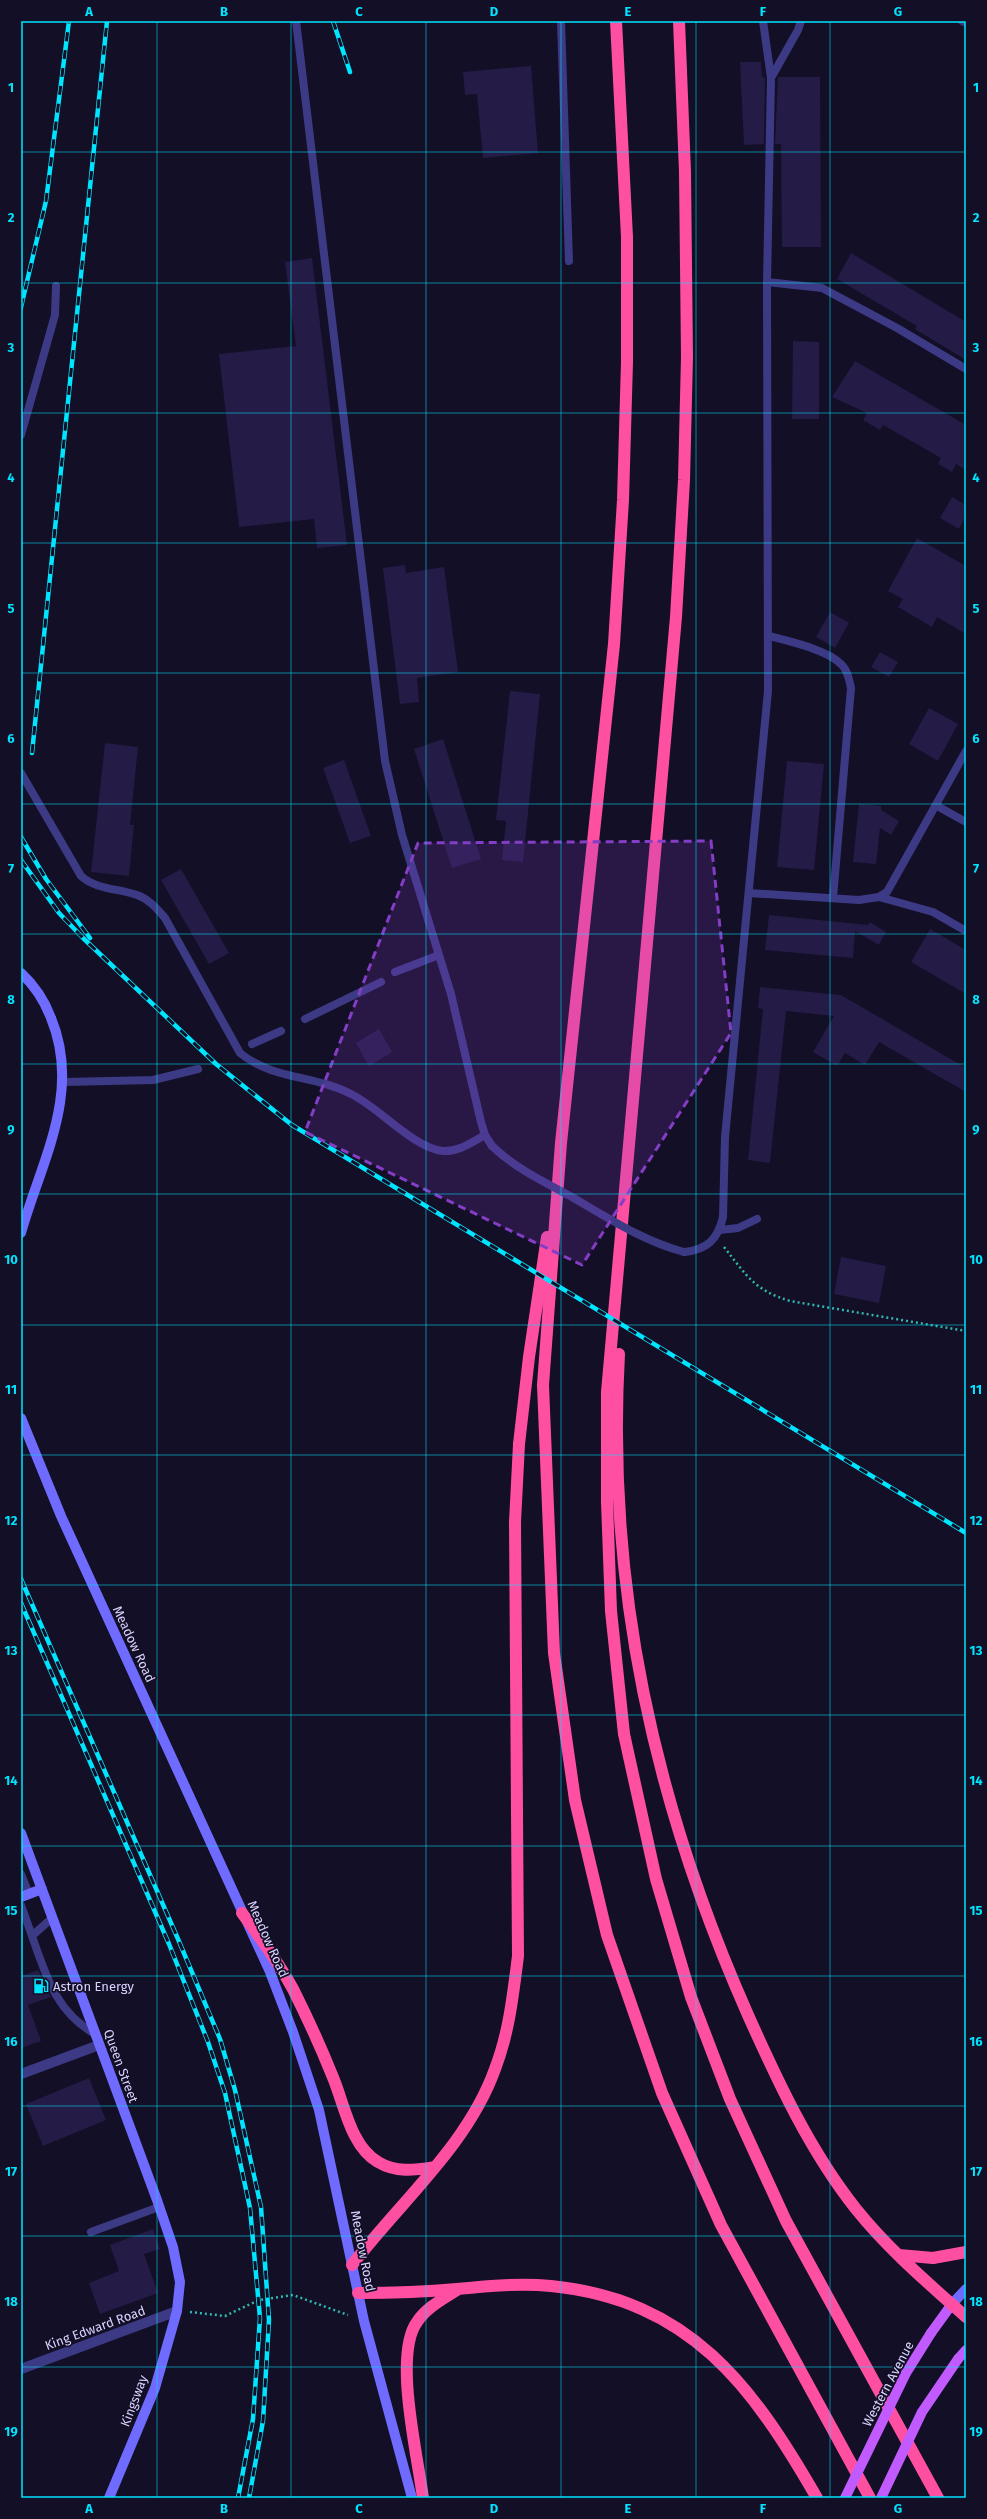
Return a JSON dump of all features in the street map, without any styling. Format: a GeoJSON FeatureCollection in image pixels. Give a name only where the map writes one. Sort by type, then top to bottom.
{"type":"FeatureCollection","features":[{"type":"Feature","properties":{"kind":"highway"},"geometry":{"type":"LineString","coordinates":[[616,21],[627,237],[627,362],[622,500],[614,644],[561,1143],[543,1385],[554,1653],[577,1807],[607,1935],[662,2093],[721,2225],[870,2498]]}},
{"type":"Feature","properties":{"kind":"highway"},"geometry":{"type":"LineString","coordinates":[[679,21],[685,172],[687,357],[684,480],[676,617],[629,1165],[607,1392],[607,1502],[610,1611],[624,1734],[656,1879],[697,2011],[730,2099],[782,2213],[938,2498]]}},
{"type":"Feature","properties":{"kind":"highway"},"geometry":{"type":"LineString","coordinates":[[352,2265],[380,2229],[435,2167],[473,2115],[495,2070],[509,2024],[518,1956],[514,1522],[519,1444],[529,1357],[561,1143]]}},
{"type":"Feature","properties":{"kind":"highway"},"geometry":{"type":"LineString","coordinates":[[629,1165],[617,1386],[620,1523],[630,1623],[646,1713],[676,1823],[698,1890],[723,1958],[765,2053],[810,2141],[856,2209],[899,2255],[966,2317]]}},
{"type":"Feature","properties":{"kind":"highway"},"geometry":{"type":"LineString","coordinates":[[242,1913],[271,1952],[292,1988],[316,2035],[351,2126],[363,2148],[377,2162],[396,2170],[435,2167]]}},
{"type":"Feature","properties":{"kind":"highway"},"geometry":{"type":"LineString","coordinates":[[899,2255],[933,2258],[966,2252]]}},
{"type":"Feature","properties":{"kind":"highway"},"geometry":{"type":"LineString","coordinates":[[358,2293],[458,2289],[493,2285],[550,2286],[602,2294],[646,2310],[694,2338],[734,2375],[765,2415],[816,2498]]}},
{"type":"Feature","properties":{"kind":"highway"},"geometry":{"type":"LineString","coordinates":[[423,2498],[408,2390],[406,2361],[408,2339],[417,2322],[434,2304],[458,2289]]}},
{"type":"Feature","properties":{"kind":"main road"},"geometry":{"type":"LineString","coordinates":[[21,973],[47,1008],[57,1034],[64,1082],[52,1138],[21,1233]]}},
{"type":"Feature","properties":{"kind":"main road","name":"Meadow Road"},"geometry":{"type":"LineString","coordinates":[[21,1418],[64,1523],[242,1913],[293,2032],[319,2110],[364,2321],[412,2498]]}},
{"type":"Feature","properties":{"kind":"main road","name":"Queen Street"},"geometry":{"type":"LineString","coordinates":[[21,1833],[173,2247],[180,2282],[178,2311]]}},
{"type":"Feature","properties":{"kind":"main road"},"geometry":{"type":"LineString","coordinates":[[25,1896],[42,1890]]}},
{"type":"Feature","properties":{"kind":"main road","name":"Western Avenue"},"geometry":{"type":"LineString","coordinates":[[845,2498],[906,2373],[931,2333],[952,2304],[966,2289]]}},
{"type":"Feature","properties":{"kind":"main road","name":"Kingsway"},"geometry":{"type":"LineString","coordinates":[[109,2498],[154,2388],[178,2311]]}},
{"type":"Feature","properties":{"kind":"main road"},"geometry":{"type":"LineString","coordinates":[[881,2498],[922,2412],[966,2350]]}},
{"type":"Feature","properties":{"kind":"street"},"geometry":{"type":"LineString","coordinates":[[21,2074],[99,2045]]}},
{"type":"Feature","properties":{"kind":"street","name":"King Edward Road"},"geometry":{"type":"LineString","coordinates":[[21,2369],[178,2311]]}},
{"type":"Feature","properties":{"kind":"lane"},"geometry":{"type":"LineString","coordinates":[[296,21],[333,313],[381,735],[392,797],[438,955],[451,994],[485,1135],[492,1146],[515,1165],[640,1236],[662,1246],[684,1252],[698,1251],[718,1234],[738,1228],[757,1219]]}},
{"type":"Feature","properties":{"kind":"lane"},"geometry":{"type":"LineString","coordinates":[[561,21],[569,261]]}},
{"type":"Feature","properties":{"kind":"lane"},"geometry":{"type":"LineString","coordinates":[[718,1234],[723,1217],[725,1137],[768,691],[767,282],[771,78],[763,21]]}},
{"type":"Feature","properties":{"kind":"lane"},"geometry":{"type":"LineString","coordinates":[[771,78],[798,30],[801,21]]}},
{"type":"Feature","properties":{"kind":"lane"},"geometry":{"type":"LineString","coordinates":[[962,21],[966,23]]}},
{"type":"Feature","properties":{"kind":"lane"},"geometry":{"type":"LineString","coordinates":[[767,282],[822,288],[897,328],[966,369]]}},
{"type":"Feature","properties":{"kind":"lane"},"geometry":{"type":"LineString","coordinates":[[21,435],[55,315],[56,286]]}},
{"type":"Feature","properties":{"kind":"lane"},"geometry":{"type":"LineString","coordinates":[[769,636],[804,646],[833,659],[842,665],[848,675],[851,688],[833,898]]}},
{"type":"Feature","properties":{"kind":"lane"},"geometry":{"type":"LineString","coordinates":[[749,893],[859,900],[879,897],[887,892],[937,806],[966,751]]}},
{"type":"Feature","properties":{"kind":"lane"},"geometry":{"type":"LineString","coordinates":[[21,773],[81,876],[90,884],[137,895],[149,901],[166,918],[240,1053],[252,1063],[271,1072],[349,1093],[388,1117],[418,1142],[432,1148],[455,1150],[485,1135]]}},
{"type":"Feature","properties":{"kind":"lane"},"geometry":{"type":"LineString","coordinates":[[937,806],[966,822]]}},
{"type":"Feature","properties":{"kind":"lane"},"geometry":{"type":"LineString","coordinates":[[879,897],[933,912],[966,931]]}},
{"type":"Feature","properties":{"kind":"lane"},"geometry":{"type":"LineString","coordinates":[[395,972],[438,955]]}},
{"type":"Feature","properties":{"kind":"lane"},"geometry":{"type":"LineString","coordinates":[[305,1019],[381,982]]}},
{"type":"Feature","properties":{"kind":"lane"},"geometry":{"type":"LineString","coordinates":[[252,1044],[281,1030]]}},
{"type":"Feature","properties":{"kind":"lane"},"geometry":{"type":"LineString","coordinates":[[64,1082],[147,1081],[198,1069]]}},
{"type":"Feature","properties":{"kind":"lane"},"geometry":{"type":"LineString","coordinates":[[21,1874],[25,1896]]}},
{"type":"Feature","properties":{"kind":"lane"},"geometry":{"type":"LineString","coordinates":[[21,1905],[51,1990],[59,2003],[74,2019],[95,2034]]}},
{"type":"Feature","properties":{"kind":"lane"},"geometry":{"type":"LineString","coordinates":[[32,1936],[52,1918]]}},
{"type":"Feature","properties":{"kind":"lane"},"geometry":{"type":"LineString","coordinates":[[91,2232],[159,2207]]}},
{"type":"Feature","properties":{"kind":"path"},"geometry":{"type":"LineString","coordinates":[[718,1234],[751,1282],[768,1294],[790,1301],[966,1331]]}},
{"type":"Feature","properties":{"kind":"path"},"geometry":{"type":"LineString","coordinates":[[178,2311],[225,2316],[259,2300],[293,2295],[364,2321]]}},
{"type":"Feature","properties":{"kind":"highlighted area"},"geometry":{"type":"Polygon","coordinates":[[[711,841],[731,1033],[582,1265],[305,1132],[418,843],[711,841]]]}},
{"type":"Feature","properties":{"kind":"building"},"geometry":{"type":"Polygon","coordinates":[[[740,62],[761,62],[762,77],[765,78],[764,144],[744,145],[740,62]]]}},
{"type":"Feature","properties":{"kind":"building"},"geometry":{"type":"Polygon","coordinates":[[[531,66],[538,153],[483,158],[477,94],[465,95],[463,72],[531,66]]]}},
{"type":"Feature","properties":{"kind":"building"},"geometry":{"type":"Polygon","coordinates":[[[778,77],[820,77],[821,247],[782,247],[781,144],[775,144],[778,77]]]}},
{"type":"Feature","properties":{"kind":"building"},"geometry":{"type":"Polygon","coordinates":[[[851,253],[966,322],[966,360],[915,329],[917,326],[837,279],[851,253]]]}},
{"type":"Feature","properties":{"kind":"building"},"geometry":{"type":"Polygon","coordinates":[[[312,258],[347,545],[317,548],[314,519],[239,527],[219,354],[296,346],[285,262],[312,258]]]}},
{"type":"Feature","properties":{"kind":"building"},"geometry":{"type":"Polygon","coordinates":[[[793,341],[819,342],[819,419],[792,419],[793,341]]]}},
{"type":"Feature","properties":{"kind":"building"},"geometry":{"type":"Polygon","coordinates":[[[855,361],[966,425],[966,470],[956,464],[952,472],[938,464],[941,458],[883,425],[880,430],[863,420],[867,413],[832,397],[855,361]]]}},
{"type":"Feature","properties":{"kind":"building"},"geometry":{"type":"Polygon","coordinates":[[[952,497],[966,505],[966,515],[959,529],[940,518],[952,497]]]}},
{"type":"Feature","properties":{"kind":"building"},"geometry":{"type":"Polygon","coordinates":[[[917,538],[966,566],[966,634],[937,617],[932,627],[898,607],[903,599],[888,591],[917,538]]]}},
{"type":"Feature","properties":{"kind":"building"},"geometry":{"type":"Polygon","coordinates":[[[405,565],[406,573],[444,567],[458,672],[417,678],[419,702],[400,704],[383,568],[405,565]]]}},
{"type":"Feature","properties":{"kind":"building"},"geometry":{"type":"Polygon","coordinates":[[[830,612],[849,623],[835,648],[816,637],[830,612]]]}},
{"type":"Feature","properties":{"kind":"building"},"geometry":{"type":"Polygon","coordinates":[[[880,652],[898,662],[889,677],[871,667],[880,652]]]}},
{"type":"Feature","properties":{"kind":"building"},"geometry":{"type":"Polygon","coordinates":[[[510,691],[540,694],[523,862],[502,860],[506,821],[496,820],[510,691]]]}},
{"type":"Feature","properties":{"kind":"building"},"geometry":{"type":"Polygon","coordinates":[[[929,708],[958,724],[938,761],[909,744],[929,708]]]}},
{"type":"Feature","properties":{"kind":"building"},"geometry":{"type":"Polygon","coordinates":[[[443,739],[481,859],[452,868],[414,749],[443,739]]]}},
{"type":"Feature","properties":{"kind":"building"},"geometry":{"type":"Polygon","coordinates":[[[105,743],[138,747],[130,825],[134,825],[129,876],[91,872],[105,743]]]}},
{"type":"Feature","properties":{"kind":"building"},"geometry":{"type":"Polygon","coordinates":[[[344,760],[371,836],[350,843],[323,768],[344,760]]]}},
{"type":"Feature","properties":{"kind":"building"},"geometry":{"type":"Polygon","coordinates":[[[787,761],[824,764],[814,870],[777,867],[787,761]]]}},
{"type":"Feature","properties":{"kind":"building"},"geometry":{"type":"Polygon","coordinates":[[[859,804],[881,806],[881,810],[899,821],[891,835],[880,828],[876,864],[853,862],[859,804]]]}},
{"type":"Feature","properties":{"kind":"building"},"geometry":{"type":"Polygon","coordinates":[[[181,869],[229,953],[209,964],[161,880],[181,869]]]}},
{"type":"Feature","properties":{"kind":"building"},"geometry":{"type":"Polygon","coordinates":[[[769,915],[868,925],[870,922],[886,932],[879,945],[855,931],[853,958],[765,950],[769,915]]]}},
{"type":"Feature","properties":{"kind":"building"},"geometry":{"type":"Polygon","coordinates":[[[930,929],[966,950],[966,994],[911,962],[930,929]]]}},
{"type":"Feature","properties":{"kind":"building"},"geometry":{"type":"Polygon","coordinates":[[[760,987],[841,995],[966,1068],[966,1092],[879,1042],[865,1065],[845,1053],[837,1066],[813,1052],[834,1016],[786,1011],[770,1163],[748,1160],[763,1009],[758,1008],[760,987]]]}},
{"type":"Feature","properties":{"kind":"building"},"geometry":{"type":"Polygon","coordinates":[[[379,1029],[392,1052],[369,1066],[356,1043],[379,1029]]]}},
{"type":"Feature","properties":{"kind":"building"},"geometry":{"type":"Polygon","coordinates":[[[841,1257],[886,1266],[879,1303],[834,1294],[841,1257]]]}},
{"type":"Feature","properties":{"kind":"building"},"geometry":{"type":"Polygon","coordinates":[[[38,1970],[51,1997],[28,2005],[41,2041],[21,2048],[21,1976],[38,1970]]]}},
{"type":"Feature","properties":{"kind":"building"},"geometry":{"type":"Polygon","coordinates":[[[89,2078],[106,2120],[43,2146],[26,2104],[89,2078]]]}},
{"type":"Feature","properties":{"kind":"building"},"geometry":{"type":"Polygon","coordinates":[[[153,2229],[160,2249],[144,2254],[158,2293],[100,2314],[89,2283],[119,2271],[110,2245],[153,2229]]]}},
{"type":"Feature","properties":{"kind":"railway"},"geometry":{"type":"LineString","coordinates":[[21,307],[46,201],[69,21]]}},
{"type":"Feature","properties":{"kind":"railway"},"geometry":{"type":"LineString","coordinates":[[32,753],[107,21]]}},
{"type":"Feature","properties":{"kind":"railway"},"geometry":{"type":"LineString","coordinates":[[333,21],[350,72]]}},
{"type":"Feature","properties":{"kind":"railway"},"geometry":{"type":"LineString","coordinates":[[21,837],[46,879],[90,938]]}},
{"type":"Feature","properties":{"kind":"railway"},"geometry":{"type":"LineString","coordinates":[[21,860],[59,913],[83,938],[216,1064],[292,1125],[966,1533]]}},
{"type":"Feature","properties":{"kind":"railway"},"geometry":{"type":"LineString","coordinates":[[21,1579],[220,2039],[235,2090],[261,2207],[269,2320],[263,2421],[249,2498]]}},
{"type":"Feature","properties":{"kind":"railway"},"geometry":{"type":"LineString","coordinates":[[21,1603],[169,1944],[208,2042],[225,2093],[250,2208],[260,2318],[253,2419],[238,2498]]}},
{"type":"Feature","properties":{"kind":"place","name":"Astron Energy"},"geometry":{"type":"Point","coordinates":[41,1986]}}]}
